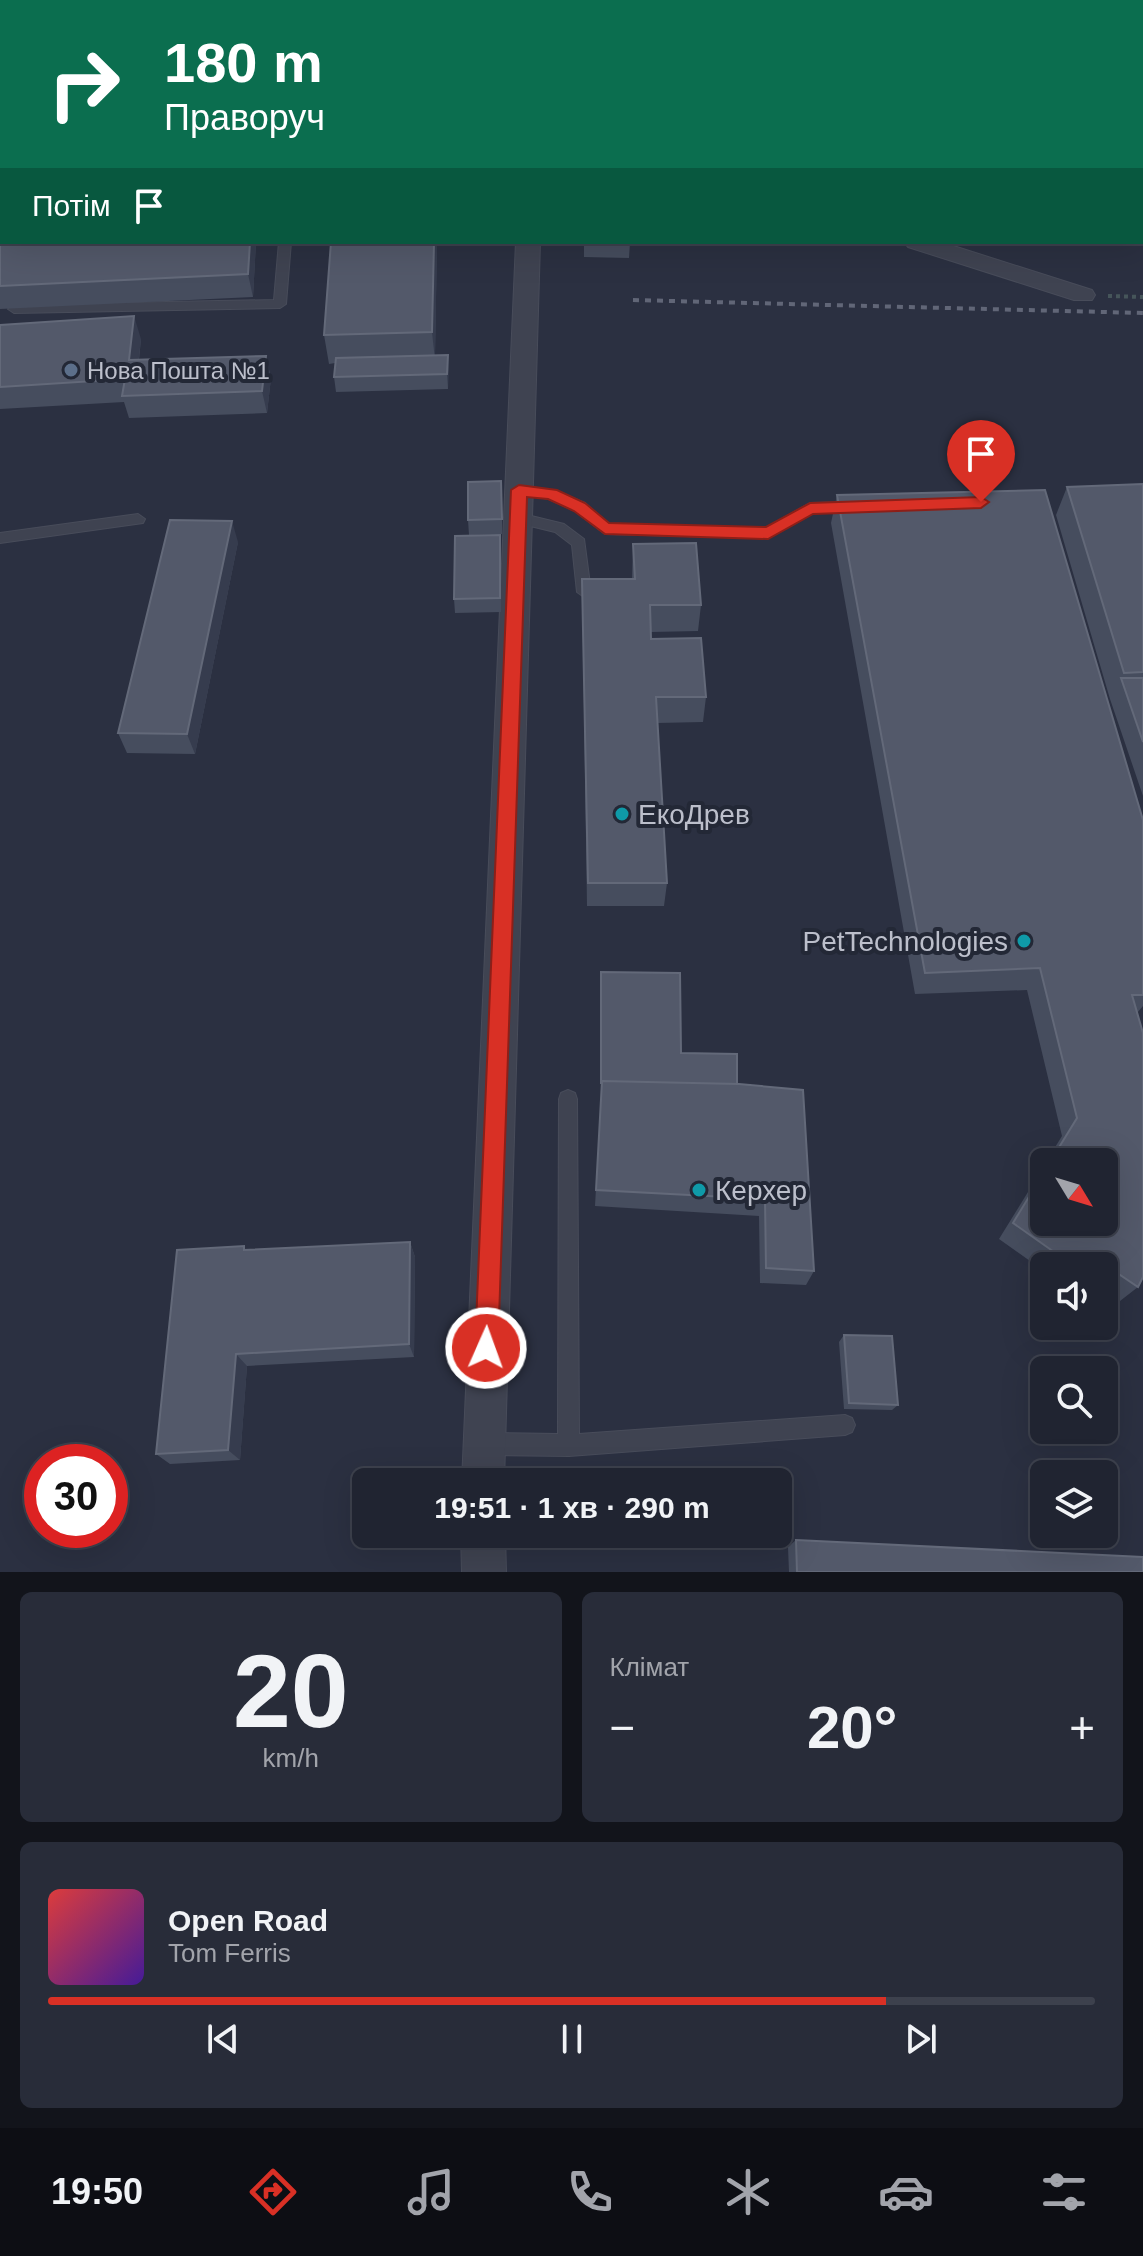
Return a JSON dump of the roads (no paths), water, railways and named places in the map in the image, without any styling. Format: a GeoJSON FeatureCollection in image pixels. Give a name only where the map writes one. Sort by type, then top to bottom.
{"type":"FeatureCollection","features":[{"type":"Feature","properties":{"kind":"street"},"geometry":{"type":"LineString","coordinates":[[483,1468],[528,244]]}},
{"type":"Feature","properties":{"kind":"street"},"geometry":{"type":"LineString","coordinates":[[922,244],[1083,295]]}},
{"type":"Feature","properties":{"kind":"street"},"geometry":{"type":"LineString","coordinates":[[483,1548],[484,1572]]}},
{"type":"Feature","properties":{"kind":"lane"},"geometry":{"type":"LineString","coordinates":[[14,309],[280,304],[285,244]]}},
{"type":"Feature","properties":{"kind":"lane"},"geometry":{"type":"LineString","coordinates":[[519,504],[551,494],[580,507],[605,529],[768,533],[810,508],[872,506]]}},
{"type":"Feature","properties":{"kind":"lane"},"geometry":{"type":"LineString","coordinates":[[519,504],[579,543],[584,592]]}},
{"type":"Feature","properties":{"kind":"lane"},"geometry":{"type":"LineString","coordinates":[[0,538],[138,519]]}},
{"type":"Feature","properties":{"kind":"lane"},"geometry":{"type":"LineString","coordinates":[[568,1099],[569,1445]]}},
{"type":"Feature","properties":{"kind":"lane"},"geometry":{"type":"LineString","coordinates":[[482,1444],[569,1445],[845,1425]]}},
{"type":"Feature","properties":{"kind":"railway"},"geometry":{"type":"LineString","coordinates":[[633,300],[1143,313]]}},
{"type":"Feature","properties":{"kind":"place","name":"Нова Пошта №1"},"geometry":{"type":"Point","coordinates":[71,370]}},
{"type":"Feature","properties":{"kind":"place","name":"ЕкоДрев"},"geometry":{"type":"Point","coordinates":[622,814]}},
{"type":"Feature","properties":{"kind":"place","name":"PetTechnologies"},"geometry":{"type":"Point","coordinates":[1024,941]}},
{"type":"Feature","properties":{"kind":"place","name":"Керхер"},"geometry":{"type":"Point","coordinates":[699,1190]}}]}
